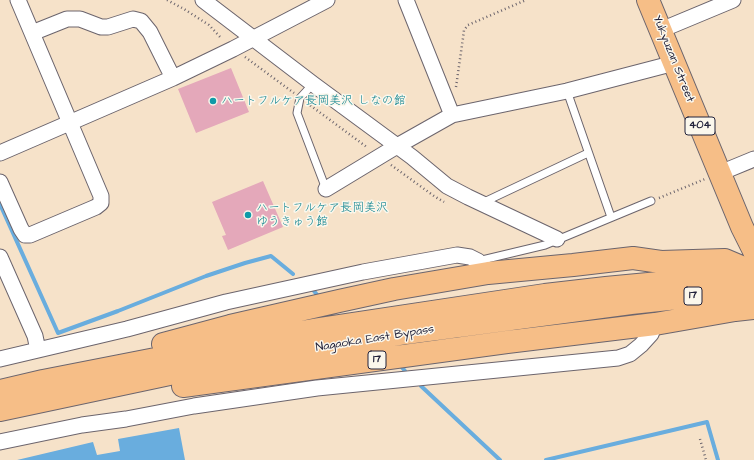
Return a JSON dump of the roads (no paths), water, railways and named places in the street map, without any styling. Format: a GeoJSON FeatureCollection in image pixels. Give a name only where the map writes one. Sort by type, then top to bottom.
{"type":"FeatureCollection","features":[{"type":"Feature","properties":{"kind":"highway","name":"Yukyuzan Street"},"geometry":{"type":"LineString","coordinates":[[648,0],[674,62],[713,176],[753,248]]}},
{"type":"Feature","properties":{"kind":"highway","name":"17"},"geometry":{"type":"LineString","coordinates":[[44,381],[142,350],[230,326],[394,289],[483,267],[573,265],[633,258],[682,249],[753,248]]}},
{"type":"Feature","properties":{"kind":"highway","name":"17"},"geometry":{"type":"LineString","coordinates":[[633,258],[661,262],[725,260],[754,273]]}},
{"type":"Feature","properties":{"kind":"highway","name":"Nagaoka East Bypass"},"geometry":{"type":"LineString","coordinates":[[0,391],[232,344],[319,329],[545,295],[754,273]]}},
{"type":"Feature","properties":{"kind":"highway","name":"Nagaoka East Bypass"},"geometry":{"type":"LineString","coordinates":[[0,410],[179,372],[406,333],[631,303],[754,290]]}},
{"type":"Feature","properties":{"kind":"highway","name":"17"},"geometry":{"type":"LineString","coordinates":[[0,418],[183,386],[655,324],[754,308]]}},
{"type":"Feature","properties":{"kind":"street"},"geometry":{"type":"LineString","coordinates":[[0,182],[25,235],[30,236],[96,207],[101,203],[101,196],[18,0]]}},
{"type":"Feature","properties":{"kind":"street"},"geometry":{"type":"LineString","coordinates":[[203,0],[447,186],[557,239]]}},
{"type":"Feature","properties":{"kind":"street"},"geometry":{"type":"LineString","coordinates":[[0,153],[70,124],[173,78],[327,0]]}},
{"type":"Feature","properties":{"kind":"street"},"geometry":{"type":"LineString","coordinates":[[406,0],[452,115]]}},
{"type":"Feature","properties":{"kind":"street"},"geometry":{"type":"LineString","coordinates":[[661,30],[733,0]]}},
{"type":"Feature","properties":{"kind":"street"},"geometry":{"type":"LineString","coordinates":[[32,33],[67,19],[80,19],[101,27],[108,27],[133,19],[140,21],[150,32],[173,78]]}},
{"type":"Feature","properties":{"kind":"street"},"geometry":{"type":"LineString","coordinates":[[326,189],[396,146],[452,115],[567,91],[674,62]]}},
{"type":"Feature","properties":{"kind":"street"},"geometry":{"type":"LineString","coordinates":[[713,176],[754,159]]}},
{"type":"Feature","properties":{"kind":"street"},"geometry":{"type":"LineString","coordinates":[[0,359],[127,329],[226,302],[363,272],[457,255],[470,257],[483,267]]}},
{"type":"Feature","properties":{"kind":"street"},"geometry":{"type":"LineString","coordinates":[[0,257],[35,336],[38,350]]}},
{"type":"Feature","properties":{"kind":"street"},"geometry":{"type":"LineString","coordinates":[[0,442],[82,425],[126,419],[194,406],[317,388],[618,358],[630,354],[641,345],[651,334],[655,324]]}},
{"type":"Feature","properties":{"kind":"lane"},"geometry":{"type":"LineString","coordinates":[[313,84],[300,98],[297,113],[326,189]]}},
{"type":"Feature","properties":{"kind":"lane"},"geometry":{"type":"LineString","coordinates":[[567,91],[588,153],[612,216]]}},
{"type":"Feature","properties":{"kind":"lane"},"geometry":{"type":"LineString","coordinates":[[482,203],[588,153]]}},
{"type":"Feature","properties":{"kind":"lane"},"geometry":{"type":"LineString","coordinates":[[483,267],[545,245],[651,201]]}},
{"type":"Feature","properties":{"kind":"water"},"geometry":{"type":"Polygon","coordinates":[[[179,428],[185,460],[17,460],[93,442],[97,455],[120,451],[118,439],[179,428]]]}},
{"type":"Feature","properties":{"kind":"waterway"},"geometry":{"type":"LineString","coordinates":[[0,204],[58,333],[206,276],[271,256],[293,274]]}},
{"type":"Feature","properties":{"kind":"waterway"},"geometry":{"type":"LineString","coordinates":[[314,291],[318,296]]}},
{"type":"Feature","properties":{"kind":"waterway"},"geometry":{"type":"LineString","coordinates":[[400,365],[405,371]]}},
{"type":"Feature","properties":{"kind":"waterway"},"geometry":{"type":"LineString","coordinates":[[421,386],[500,460]]}},
{"type":"Feature","properties":{"kind":"waterway"},"geometry":{"type":"LineString","coordinates":[[546,460],[707,422],[718,460]]}},
{"type":"Feature","properties":{"kind":"place","name":"ハートフルケア長岡美沢 しなの館"},"geometry":{"type":"Point","coordinates":[213,101]}},
{"type":"Feature","properties":{"kind":"place","name":"ハートフルケア長岡美沢 ゆうきゅう館"},"geometry":{"type":"Point","coordinates":[248,215]}}]}
